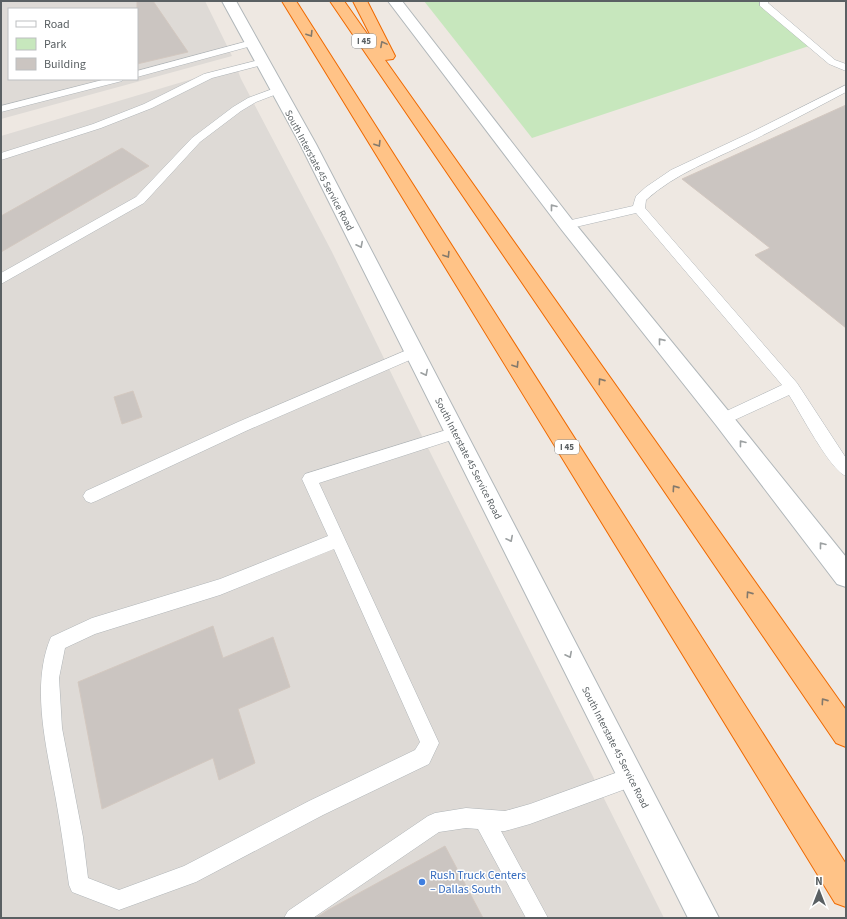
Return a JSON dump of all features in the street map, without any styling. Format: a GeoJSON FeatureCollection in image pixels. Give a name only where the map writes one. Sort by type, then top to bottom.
{"type":"FeatureCollection","features":[{"type":"Feature","properties":{"kind":"highway","name":"I 45"},"geometry":{"type":"LineString","coordinates":[[289,1],[846,892]]}},
{"type":"Feature","properties":{"kind":"highway","name":"I 45"},"geometry":{"type":"LineString","coordinates":[[336,1],[846,733]]}},
{"type":"Feature","properties":{"kind":"highway"},"geometry":{"type":"LineString","coordinates":[[360,1],[388,54],[392,81]]}},
{"type":"Feature","properties":{"kind":"main road","name":"South Interstate 45 Service Road"},"geometry":{"type":"LineString","coordinates":[[229,1],[308,144],[704,918]]}},
{"type":"Feature","properties":{"kind":"main road"},"geometry":{"type":"LineString","coordinates":[[395,1],[567,225],[723,419],[846,576]]}},
{"type":"Feature","properties":{"kind":"lane"},"geometry":{"type":"LineString","coordinates":[[764,1],[763,4],[832,62],[846,68]]}},
{"type":"Feature","properties":{"kind":"lane"},"geometry":{"type":"LineString","coordinates":[[138,74],[252,43]]}},
{"type":"Feature","properties":{"kind":"lane"},"geometry":{"type":"LineString","coordinates":[[1,156],[97,126],[148,106],[208,76],[262,62]]}},
{"type":"Feature","properties":{"kind":"lane"},"geometry":{"type":"LineString","coordinates":[[1,109],[114,80]]}},
{"type":"Feature","properties":{"kind":"lane"},"geometry":{"type":"LineString","coordinates":[[846,88],[649,189],[640,199],[639,210],[792,387],[835,456],[846,469]]}},
{"type":"Feature","properties":{"kind":"lane"},"geometry":{"type":"LineString","coordinates":[[1,279],[140,200],[196,140],[237,109],[252,100],[278,90]]}},
{"type":"Feature","properties":{"kind":"lane"},"geometry":{"type":"LineString","coordinates":[[567,225],[639,210]]}},
{"type":"Feature","properties":{"kind":"lane"},"geometry":{"type":"LineString","coordinates":[[91,496],[243,426],[414,352]]}},
{"type":"Feature","properties":{"kind":"lane"},"geometry":{"type":"LineString","coordinates":[[723,419],[792,387]]}},
{"type":"Feature","properties":{"kind":"lane"},"geometry":{"type":"LineString","coordinates":[[338,540],[220,586],[92,626],[57,643],[50,678],[53,728],[73,837],[80,885],[119,900],[190,875],[316,808],[422,757],[430,743],[310,478],[456,433]]}},
{"type":"Feature","properties":{"kind":"lane"},"geometry":{"type":"LineString","coordinates":[[295,918],[435,824],[466,818],[505,821],[530,814],[632,777]]}},
{"type":"Feature","properties":{"kind":"lane"},"geometry":{"type":"LineString","coordinates":[[484,820],[537,918]]}},
{"type":"Feature","properties":{"kind":"shaded area"},"geometry":{"type":"Polygon","coordinates":[[[1,1],[205,1],[232,56],[1,119],[1,1]]]}},
{"type":"Feature","properties":{"kind":"shaded area"},"geometry":{"type":"Polygon","coordinates":[[[236,66],[241,79],[332,252],[418,428],[664,918],[1,918],[1,136],[236,66]]]}},
{"type":"Feature","properties":{"kind":"green space"},"geometry":{"type":"Polygon","coordinates":[[[424,1],[760,1],[815,44],[532,138],[424,1]]]}},
{"type":"Feature","properties":{"kind":"building"},"geometry":{"type":"Polygon","coordinates":[[[137,1],[153,1],[188,52],[138,64],[137,1]]]}},
{"type":"Feature","properties":{"kind":"building"},"geometry":{"type":"Polygon","coordinates":[[[846,105],[846,328],[755,255],[770,248],[682,179],[846,105]]]}},
{"type":"Feature","properties":{"kind":"building"},"geometry":{"type":"Polygon","coordinates":[[[122,148],[149,166],[1,252],[1,216],[122,148]]]}},
{"type":"Feature","properties":{"kind":"building"},"geometry":{"type":"Polygon","coordinates":[[[133,391],[142,417],[122,424],[114,397],[133,391]]]}},
{"type":"Feature","properties":{"kind":"building"},"geometry":{"type":"Polygon","coordinates":[[[213,626],[223,658],[273,637],[290,687],[238,709],[255,763],[219,780],[213,758],[102,809],[78,682],[213,626]]]}},
{"type":"Feature","properties":{"kind":"building","name":"Rush Truck Centers – Dallas South"},"geometry":{"type":"Polygon","coordinates":[[[445,846],[483,918],[316,918],[328,910],[445,846]]]}},
{"type":"Feature","properties":{"kind":"place","name":"Rush Truck Centers – Dallas South"},"geometry":{"type":"Point","coordinates":[422,882]}}]}
